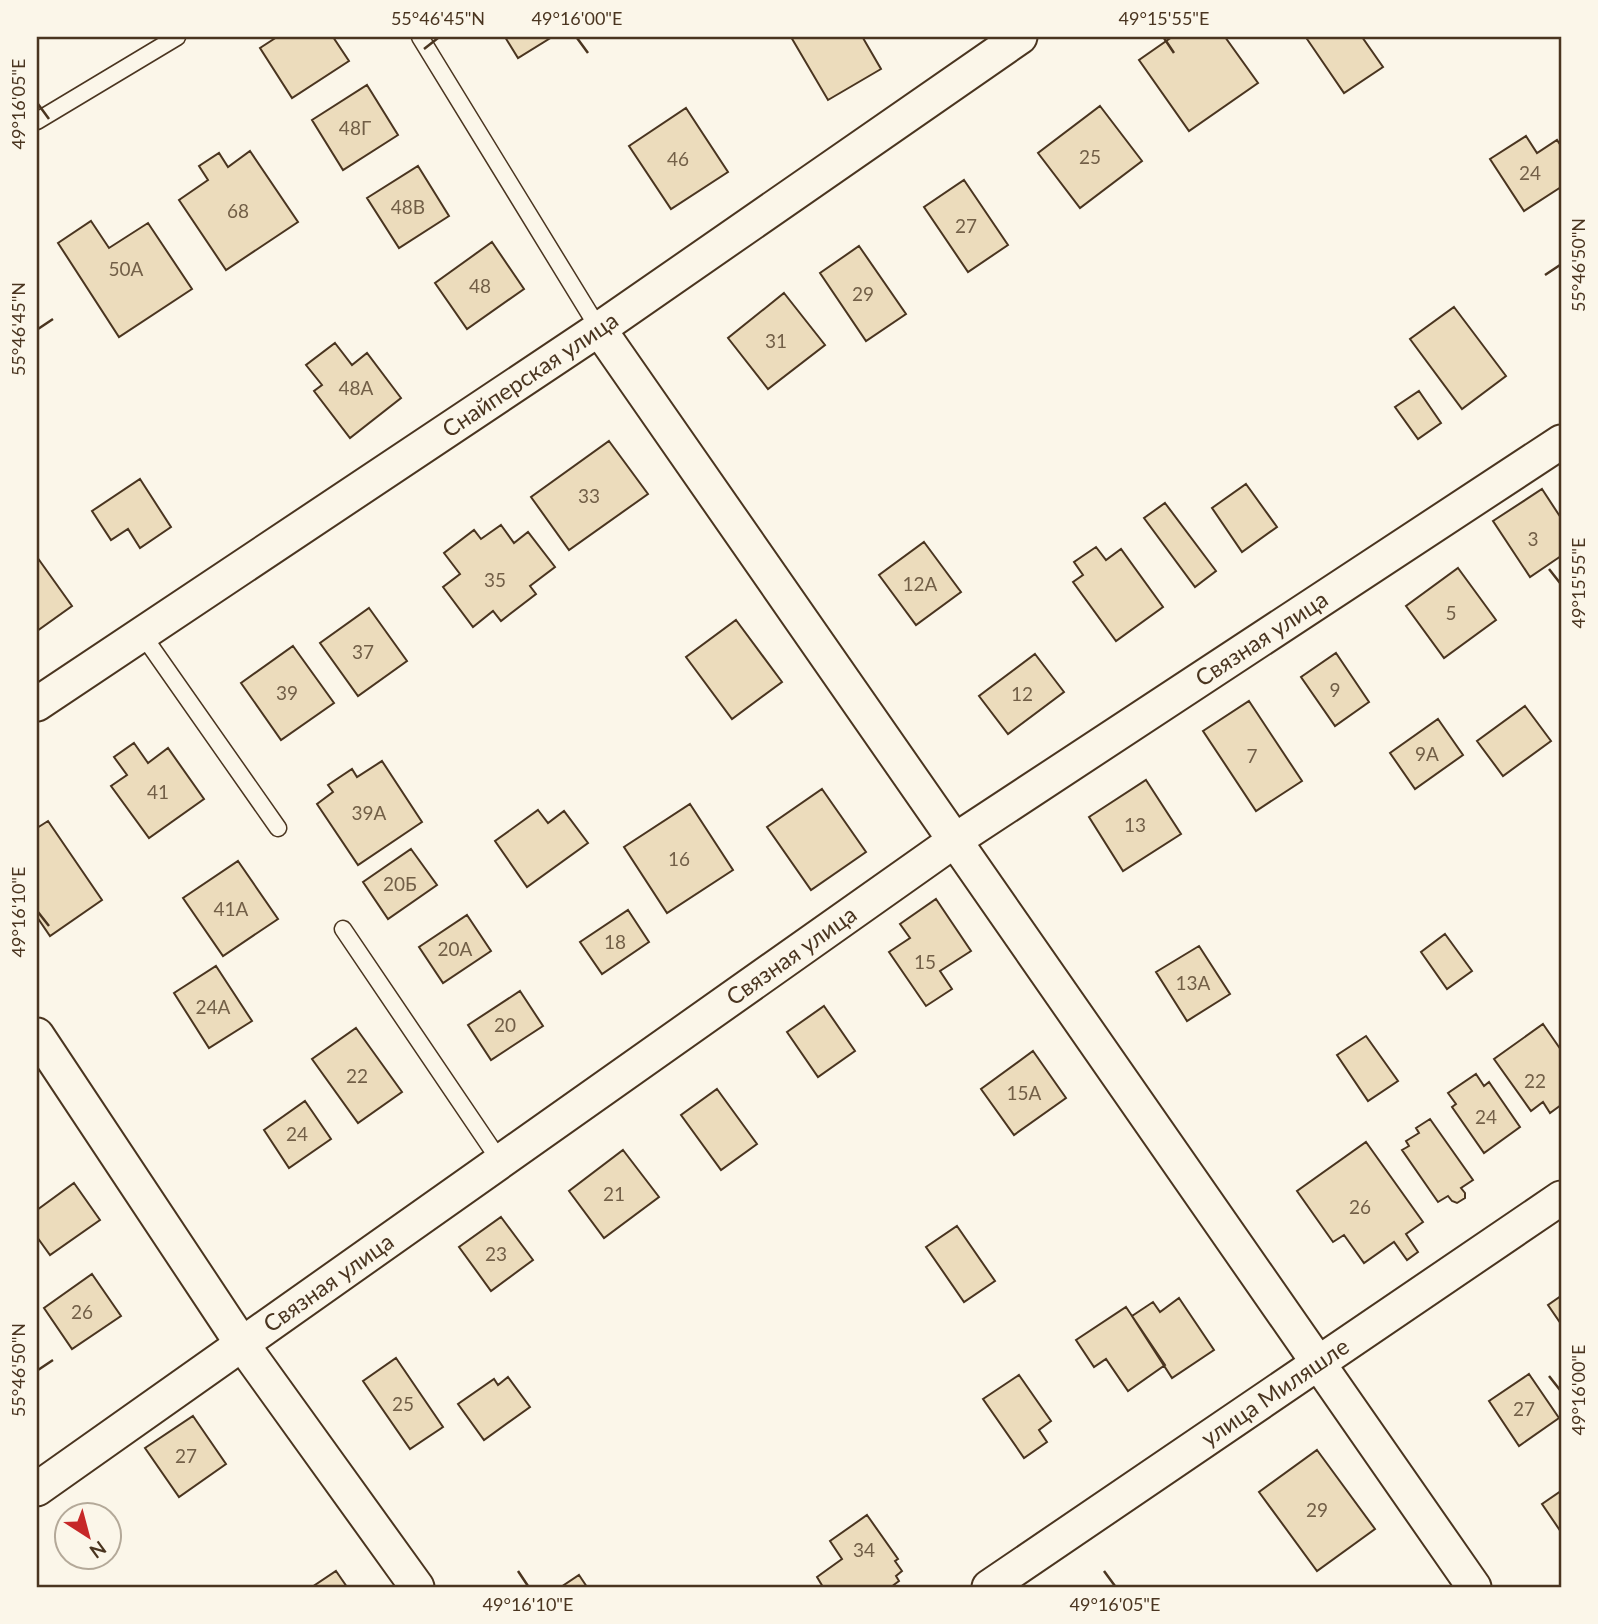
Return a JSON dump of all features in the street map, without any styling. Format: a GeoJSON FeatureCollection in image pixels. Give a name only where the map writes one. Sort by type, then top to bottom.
{"type":"FeatureCollection","features":[{"type":"Feature","properties":{"kind":"street","name":"Снайперская улица"},"geometry":{"type":"LineString","coordinates":[[37,704],[600,328],[1020,37]]}},
{"type":"Feature","properties":{"kind":"street"},"geometry":{"type":"LineString","coordinates":[[600,328],[1474,1587]]}},
{"type":"Feature","properties":{"kind":"street","name":"Связная улица"},"geometry":{"type":"LineString","coordinates":[[37,1489],[954,841],[1561,442]]}},
{"type":"Feature","properties":{"kind":"street"},"geometry":{"type":"LineString","coordinates":[[37,1035],[242,1344],[417,1587]]}},
{"type":"Feature","properties":{"kind":"street","name":"улица Миляшле"},"geometry":{"type":"LineString","coordinates":[[989,1587],[1561,1198]]}},
{"type":"Feature","properties":{"kind":"lane"},"geometry":{"type":"LineString","coordinates":[[37,121],[177,37]]}},
{"type":"Feature","properties":{"kind":"lane"},"geometry":{"type":"LineString","coordinates":[[420,37],[600,328]]}},
{"type":"Feature","properties":{"kind":"lane"},"geometry":{"type":"LineString","coordinates":[[142,634],[278,828]]}},
{"type":"Feature","properties":{"kind":"lane"},"geometry":{"type":"LineString","coordinates":[[344,929],[500,1161]]}},
{"type":"Feature","properties":{"kind":"building"},"geometry":{"type":"Polygon","coordinates":[[[277,37],[333,37],[349,61],[292,98],[260,48],[277,37]]]}},
{"type":"Feature","properties":{"kind":"building"},"geometry":{"type":"Polygon","coordinates":[[[505,37],[552,37],[518,58],[505,37]]]}},
{"type":"Feature","properties":{"kind":"building"},"geometry":{"type":"Polygon","coordinates":[[[791,37],[864,37],[881,69],[828,100],[791,37]]]}},
{"type":"Feature","properties":{"kind":"building"},"geometry":{"type":"Polygon","coordinates":[[[1172,37],[1225,37],[1258,83],[1189,131],[1139,60],[1172,37]]]}},
{"type":"Feature","properties":{"kind":"building"},"geometry":{"type":"Polygon","coordinates":[[[1362,37],[1383,67],[1344,93],[1307,39],[1362,37]]]}},
{"type":"Feature","properties":{"kind":"building"},"geometry":{"type":"Polygon","coordinates":[[[367,85],[398,135],[343,170],[312,120],[367,85]]]}},
{"type":"Feature","properties":{"kind":"building"},"geometry":{"type":"Polygon","coordinates":[[[1100,106],[1142,161],[1080,208],[1038,153],[1100,106]]]}},
{"type":"Feature","properties":{"kind":"building"},"geometry":{"type":"Polygon","coordinates":[[[686,108],[728,172],[671,209],[629,146],[686,108]]]}},
{"type":"Feature","properties":{"kind":"building"},"geometry":{"type":"Polygon","coordinates":[[[1526,136],[1537,153],[1557,140],[1561,146],[1561,187],[1524,211],[1490,159],[1526,136]]]}},
{"type":"Feature","properties":{"kind":"building"},"geometry":{"type":"Polygon","coordinates":[[[250,151],[298,222],[226,270],[179,200],[208,180],[199,166],[219,153],[228,167],[250,151]]]}},
{"type":"Feature","properties":{"kind":"building"},"geometry":{"type":"Polygon","coordinates":[[[418,166],[449,216],[399,248],[367,198],[418,166]]]}},
{"type":"Feature","properties":{"kind":"building"},"geometry":{"type":"Polygon","coordinates":[[[964,180],[1008,245],[968,272],[924,207],[964,180]]]}},
{"type":"Feature","properties":{"kind":"building"},"geometry":{"type":"Polygon","coordinates":[[[91,221],[109,248],[148,223],[192,289],[119,337],[58,243],[91,221]]]}},
{"type":"Feature","properties":{"kind":"building"},"geometry":{"type":"Polygon","coordinates":[[[492,242],[524,289],[467,329],[435,283],[492,242]]]}},
{"type":"Feature","properties":{"kind":"building"},"geometry":{"type":"Polygon","coordinates":[[[859,246],[906,314],[866,341],[820,273],[859,246]]]}},
{"type":"Feature","properties":{"kind":"building"},"geometry":{"type":"Polygon","coordinates":[[[784,293],[825,345],[768,389],[728,338],[784,293]]]}},
{"type":"Feature","properties":{"kind":"building"},"geometry":{"type":"Polygon","coordinates":[[[1454,307],[1506,376],[1462,409],[1410,339],[1454,307]]]}},
{"type":"Feature","properties":{"kind":"building"},"geometry":{"type":"Polygon","coordinates":[[[335,343],[352,365],[367,353],[401,398],[350,438],[314,391],[322,385],[306,365],[335,343]]]}},
{"type":"Feature","properties":{"kind":"building"},"geometry":{"type":"Polygon","coordinates":[[[1419,391],[1441,423],[1418,439],[1395,407],[1419,391]]]}},
{"type":"Feature","properties":{"kind":"building"},"geometry":{"type":"Polygon","coordinates":[[[609,441],[648,494],[569,550],[531,497],[609,441]]]}},
{"type":"Feature","properties":{"kind":"building"},"geometry":{"type":"Polygon","coordinates":[[[140,479],[171,527],[140,548],[128,529],[111,540],[92,511],[140,479]]]}},
{"type":"Feature","properties":{"kind":"building"},"geometry":{"type":"Polygon","coordinates":[[[1246,484],[1277,527],[1242,552],[1212,508],[1246,484]]]}},
{"type":"Feature","properties":{"kind":"building"},"geometry":{"type":"Polygon","coordinates":[[[1542,489],[1561,518],[1561,556],[1530,577],[1493,521],[1542,489]]]}},
{"type":"Feature","properties":{"kind":"building"},"geometry":{"type":"Polygon","coordinates":[[[1165,503],[1216,571],[1195,587],[1144,518],[1165,503]]]}},
{"type":"Feature","properties":{"kind":"building"},"geometry":{"type":"Polygon","coordinates":[[[501,525],[514,543],[528,532],[555,567],[530,586],[536,594],[501,621],[493,611],[473,627],[443,587],[460,574],[444,553],[474,530],[481,539],[501,525]]]}},
{"type":"Feature","properties":{"kind":"building"},"geometry":{"type":"Polygon","coordinates":[[[924,542],[961,592],[916,625],[879,575],[924,542]]]}},
{"type":"Feature","properties":{"kind":"building"},"geometry":{"type":"Polygon","coordinates":[[[1096,547],[1106,560],[1121,549],[1163,607],[1116,641],[1073,582],[1083,575],[1074,562],[1096,547]]]}},
{"type":"Feature","properties":{"kind":"building"},"geometry":{"type":"Polygon","coordinates":[[[37,557],[72,606],[37,631],[37,557]]]}},
{"type":"Feature","properties":{"kind":"building"},"geometry":{"type":"Polygon","coordinates":[[[1458,568],[1496,620],[1444,658],[1406,606],[1458,568]]]}},
{"type":"Feature","properties":{"kind":"building"},"geometry":{"type":"Polygon","coordinates":[[[369,608],[407,661],[358,696],[320,643],[369,608]]]}},
{"type":"Feature","properties":{"kind":"building"},"geometry":{"type":"Polygon","coordinates":[[[736,620],[782,682],[732,719],[686,657],[736,620]]]}},
{"type":"Feature","properties":{"kind":"building"},"geometry":{"type":"Polygon","coordinates":[[[293,646],[334,703],[281,740],[241,683],[293,646]]]}},
{"type":"Feature","properties":{"kind":"building"},"geometry":{"type":"Polygon","coordinates":[[[1336,653],[1369,702],[1335,726],[1301,677],[1336,653]]]}},
{"type":"Feature","properties":{"kind":"building"},"geometry":{"type":"Polygon","coordinates":[[[1035,654],[1064,692],[1008,734],[979,696],[1035,654]]]}},
{"type":"Feature","properties":{"kind":"building"},"geometry":{"type":"Polygon","coordinates":[[[1249,701],[1302,781],[1256,811],[1203,731],[1249,701]]]}},
{"type":"Feature","properties":{"kind":"building"},"geometry":{"type":"Polygon","coordinates":[[[1525,706],[1551,741],[1503,776],[1477,741],[1525,706]]]}},
{"type":"Feature","properties":{"kind":"building"},"geometry":{"type":"Polygon","coordinates":[[[1438,719],[1463,755],[1415,789],[1390,753],[1438,719]]]}},
{"type":"Feature","properties":{"kind":"building"},"geometry":{"type":"Polygon","coordinates":[[[134,743],[148,763],[168,748],[204,799],[149,838],[111,786],[127,775],[114,757],[134,743]]]}},
{"type":"Feature","properties":{"kind":"building"},"geometry":{"type":"Polygon","coordinates":[[[382,761],[422,822],[358,865],[317,804],[333,792],[328,785],[352,769],[357,777],[382,761]]]}},
{"type":"Feature","properties":{"kind":"building"},"geometry":{"type":"Polygon","coordinates":[[[1146,780],[1181,834],[1123,871],[1089,817],[1146,780]]]}},
{"type":"Feature","properties":{"kind":"building"},"geometry":{"type":"Polygon","coordinates":[[[822,789],[866,852],[811,890],[767,827],[822,789]]]}},
{"type":"Feature","properties":{"kind":"building"},"geometry":{"type":"Polygon","coordinates":[[[690,804],[733,870],[667,913],[624,847],[690,804]]]}},
{"type":"Feature","properties":{"kind":"building"},"geometry":{"type":"Polygon","coordinates":[[[538,810],[548,823],[564,811],[588,843],[527,887],[495,841],[538,810]]]}},
{"type":"Feature","properties":{"kind":"building"},"geometry":{"type":"Polygon","coordinates":[[[48,821],[102,900],[50,936],[37,917],[37,828],[48,821]]]}},
{"type":"Feature","properties":{"kind":"building"},"geometry":{"type":"Polygon","coordinates":[[[411,849],[437,885],[388,919],[363,882],[411,849]]]}},
{"type":"Feature","properties":{"kind":"building"},"geometry":{"type":"Polygon","coordinates":[[[238,861],[278,919],[223,956],[183,898],[238,861]]]}},
{"type":"Feature","properties":{"kind":"building"},"geometry":{"type":"Polygon","coordinates":[[[936,899],[971,951],[940,971],[952,989],[926,1006],[889,952],[910,938],[900,924],[936,899]]]}},
{"type":"Feature","properties":{"kind":"building"},"geometry":{"type":"Polygon","coordinates":[[[628,910],[649,942],[602,974],[580,942],[628,910]]]}},
{"type":"Feature","properties":{"kind":"building"},"geometry":{"type":"Polygon","coordinates":[[[467,915],[491,951],[443,983],[419,947],[467,915]]]}},
{"type":"Feature","properties":{"kind":"building"},"geometry":{"type":"Polygon","coordinates":[[[1445,934],[1472,971],[1447,989],[1421,952],[1445,934]]]}},
{"type":"Feature","properties":{"kind":"building"},"geometry":{"type":"Polygon","coordinates":[[[1199,946],[1230,994],[1187,1021],[1156,972],[1199,946]]]}},
{"type":"Feature","properties":{"kind":"building"},"geometry":{"type":"Polygon","coordinates":[[[216,966],[252,1021],[209,1048],[174,993],[216,966]]]}},
{"type":"Feature","properties":{"kind":"building"},"geometry":{"type":"Polygon","coordinates":[[[520,991],[543,1026],[491,1060],[468,1025],[520,991]]]}},
{"type":"Feature","properties":{"kind":"building"},"geometry":{"type":"Polygon","coordinates":[[[824,1006],[855,1051],[818,1077],[787,1032],[824,1006]]]}},
{"type":"Feature","properties":{"kind":"building"},"geometry":{"type":"Polygon","coordinates":[[[1543,1024],[1561,1050],[1561,1105],[1550,1113],[1543,1102],[1531,1111],[1494,1059],[1543,1024]]]}},
{"type":"Feature","properties":{"kind":"building"},"geometry":{"type":"Polygon","coordinates":[[[356,1028],[402,1092],[358,1123],[312,1059],[356,1028]]]}},
{"type":"Feature","properties":{"kind":"building"},"geometry":{"type":"Polygon","coordinates":[[[1366,1036],[1398,1081],[1368,1101],[1337,1055],[1366,1036]]]}},
{"type":"Feature","properties":{"kind":"building"},"geometry":{"type":"Polygon","coordinates":[[[1033,1051],[1066,1098],[1014,1135],[981,1089],[1033,1051]]]}},
{"type":"Feature","properties":{"kind":"building"},"geometry":{"type":"Polygon","coordinates":[[[1476,1074],[1484,1086],[1489,1082],[1520,1127],[1484,1153],[1452,1107],[1456,1104],[1448,1093],[1476,1074]]]}},
{"type":"Feature","properties":{"kind":"building"},"geometry":{"type":"Polygon","coordinates":[[[717,1089],[757,1144],[721,1170],[681,1115],[717,1089]]]}},
{"type":"Feature","properties":{"kind":"building"},"geometry":{"type":"Polygon","coordinates":[[[305,1101],[331,1139],[289,1168],[264,1130],[305,1101]]]}},
{"type":"Feature","properties":{"kind":"building"},"geometry":{"type":"Polygon","coordinates":[[[1430,1119],[1473,1180],[1461,1188],[1465,1198],[1457,1203],[1448,1196],[1438,1202],[1402,1150],[1409,1146],[1406,1141],[1419,1133],[1416,1128],[1430,1119]]]}},
{"type":"Feature","properties":{"kind":"building"},"geometry":{"type":"Polygon","coordinates":[[[1366,1142],[1423,1222],[1406,1234],[1418,1252],[1407,1260],[1394,1242],[1364,1263],[1344,1235],[1333,1242],[1297,1191],[1366,1142]]]}},
{"type":"Feature","properties":{"kind":"building"},"geometry":{"type":"Polygon","coordinates":[[[623,1150],[659,1197],[604,1238],[569,1191],[623,1150]]]}},
{"type":"Feature","properties":{"kind":"building"},"geometry":{"type":"Polygon","coordinates":[[[74,1183],[100,1220],[50,1255],[37,1237],[37,1210],[74,1183]]]}},
{"type":"Feature","properties":{"kind":"building"},"geometry":{"type":"Polygon","coordinates":[[[501,1217],[533,1260],[491,1291],[459,1247],[501,1217]]]}},
{"type":"Feature","properties":{"kind":"building"},"geometry":{"type":"Polygon","coordinates":[[[957,1226],[995,1281],[964,1302],[926,1247],[957,1226]]]}},
{"type":"Feature","properties":{"kind":"building"},"geometry":{"type":"Polygon","coordinates":[[[92,1274],[121,1316],[72,1349],[44,1308],[92,1274]]]}},
{"type":"Feature","properties":{"kind":"building"},"geometry":{"type":"Polygon","coordinates":[[[1561,1296],[1561,1324],[1548,1305],[1561,1296]]]}},
{"type":"Feature","properties":{"kind":"building"},"geometry":{"type":"Polygon","coordinates":[[[1179,1298],[1214,1350],[1172,1378],[1132,1316],[1153,1302],[1160,1312],[1179,1298]]]}},
{"type":"Feature","properties":{"kind":"building"},"geometry":{"type":"Polygon","coordinates":[[[1126,1307],[1165,1365],[1128,1391],[1106,1359],[1094,1367],[1076,1340],[1126,1307]]]}},
{"type":"Feature","properties":{"kind":"building"},"geometry":{"type":"Polygon","coordinates":[[[396,1358],[443,1427],[410,1449],[363,1381],[396,1358]]]}},
{"type":"Feature","properties":{"kind":"building"},"geometry":{"type":"Polygon","coordinates":[[[1529,1374],[1559,1418],[1519,1446],[1489,1401],[1529,1374]]]}},
{"type":"Feature","properties":{"kind":"building"},"geometry":{"type":"Polygon","coordinates":[[[1019,1375],[1051,1421],[1039,1430],[1047,1442],[1024,1458],[983,1399],[1019,1375]]]}},
{"type":"Feature","properties":{"kind":"building"},"geometry":{"type":"Polygon","coordinates":[[[508,1377],[530,1407],[484,1440],[458,1404],[494,1379],[498,1385],[508,1377]]]}},
{"type":"Feature","properties":{"kind":"building"},"geometry":{"type":"Polygon","coordinates":[[[193,1416],[226,1464],[179,1497],[145,1448],[193,1416]]]}},
{"type":"Feature","properties":{"kind":"building"},"geometry":{"type":"Polygon","coordinates":[[[1317,1450],[1375,1529],[1317,1571],[1259,1492],[1317,1450]]]}},
{"type":"Feature","properties":{"kind":"building"},"geometry":{"type":"Polygon","coordinates":[[[1561,1491],[1561,1532],[1542,1504],[1561,1491]]]}},
{"type":"Feature","properties":{"kind":"building"},"geometry":{"type":"Polygon","coordinates":[[[867,1515],[898,1559],[895,1561],[902,1571],[896,1576],[899,1581],[891,1587],[823,1587],[817,1577],[842,1559],[830,1541],[867,1515]]]}},
{"type":"Feature","properties":{"kind":"building"},"geometry":{"type":"Polygon","coordinates":[[[336,1571],[347,1587],[312,1587],[336,1571]]]}},
{"type":"Feature","properties":{"kind":"building"},"geometry":{"type":"Polygon","coordinates":[[[579,1575],[587,1587],[561,1587],[579,1575]]]}}]}
